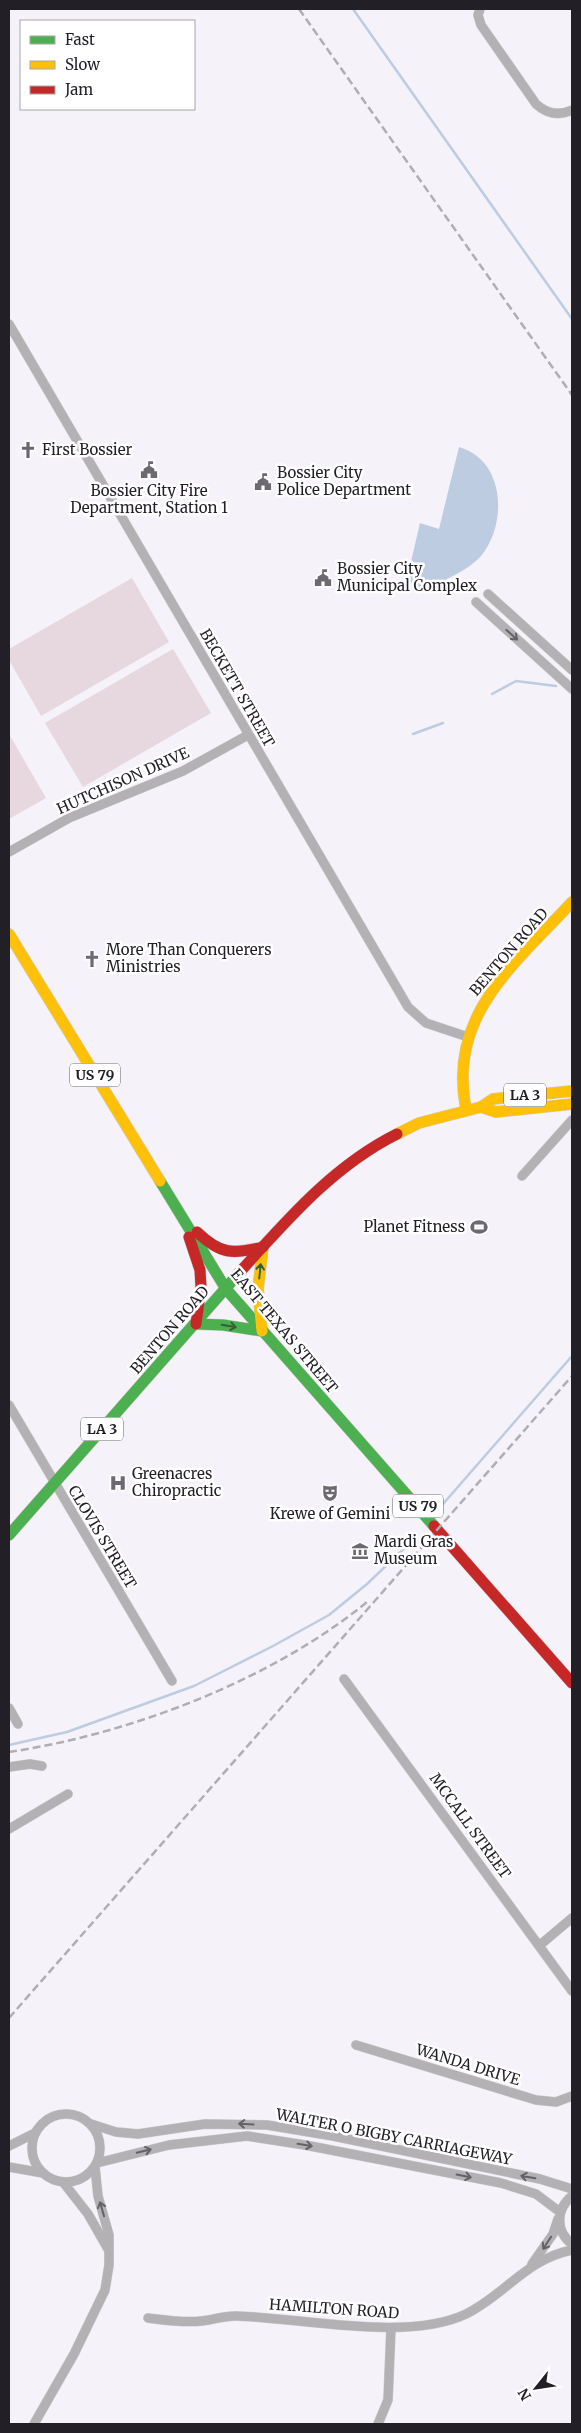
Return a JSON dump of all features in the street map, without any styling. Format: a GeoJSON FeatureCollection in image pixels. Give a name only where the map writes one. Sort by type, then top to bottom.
{"type":"FeatureCollection","features":[{"type":"Feature","properties":{"kind":"main road","name":"BENTON ROAD"},"geometry":{"type":"LineString","coordinates":[[9,1534],[303,1202],[373,1146],[418,1124],[466,1109],[461,1084],[462,1063],[468,1037],[488,996],[572,902]]}},
{"type":"Feature","properties":{"kind":"main road","name":"EAST TEXAS STREET"},"geometry":{"type":"LineString","coordinates":[[9,934],[226,1289],[572,1683]]}},
{"type":"Feature","properties":{"kind":"main road","name":"LA 3"},"geometry":{"type":"LineString","coordinates":[[481,1107],[493,1099],[572,1090]]}},
{"type":"Feature","properties":{"kind":"main road","name":"LA 3"},"geometry":{"type":"LineString","coordinates":[[466,1109],[481,1107],[496,1112],[572,1104]]}},
{"type":"Feature","properties":{"kind":"main road"},"geometry":{"type":"LineString","coordinates":[[181,1216],[208,1243],[222,1252],[238,1253],[263,1247],[258,1289],[262,1331],[224,1325],[196,1324],[201,1286],[200,1270],[181,1216]]}},
{"type":"Feature","properties":{"kind":"street"},"geometry":{"type":"LineString","coordinates":[[480,9],[478,14],[481,25],[536,104],[553,114],[572,110]]}},
{"type":"Feature","properties":{"kind":"street","name":"BECKETT STREET"},"geometry":{"type":"LineString","coordinates":[[9,324],[408,1007],[426,1023],[468,1037]]}},
{"type":"Feature","properties":{"kind":"street"},"geometry":{"type":"LineString","coordinates":[[488,594],[572,670]]}},
{"type":"Feature","properties":{"kind":"street"},"geometry":{"type":"LineString","coordinates":[[476,602],[572,690]]}},
{"type":"Feature","properties":{"kind":"street","name":"HUTCHISON DRIVE"},"geometry":{"type":"LineString","coordinates":[[9,852],[77,815],[183,771],[248,735]]}},
{"type":"Feature","properties":{"kind":"street"},"geometry":{"type":"LineString","coordinates":[[522,1176],[572,1120]]}},
{"type":"Feature","properties":{"kind":"street","name":"CLOVIS STREET"},"geometry":{"type":"LineString","coordinates":[[9,1405],[172,1682]]}},
{"type":"Feature","properties":{"kind":"street","name":"MCCALL STREET"},"geometry":{"type":"LineString","coordinates":[[344,1679],[572,1990]]}},
{"type":"Feature","properties":{"kind":"street"},"geometry":{"type":"LineString","coordinates":[[9,1708],[18,1724]]}},
{"type":"Feature","properties":{"kind":"street"},"geometry":{"type":"LineString","coordinates":[[9,1767],[30,1764],[42,1766]]}},
{"type":"Feature","properties":{"kind":"street"},"geometry":{"type":"LineString","coordinates":[[9,1829],[68,1794]]}},
{"type":"Feature","properties":{"kind":"street"},"geometry":{"type":"LineString","coordinates":[[540,1945],[572,1918]]}},
{"type":"Feature","properties":{"kind":"street","name":"WANDA DRIVE"},"geometry":{"type":"LineString","coordinates":[[356,2045],[536,2100],[556,2102],[572,2096]]}},
{"type":"Feature","properties":{"kind":"street","name":"WALTER O BIGBY CARRIAGEWAY"},"geometry":{"type":"LineString","coordinates":[[35,2133],[41,2124],[50,2117],[60,2114],[77,2116],[91,2124],[127,2134],[205,2124],[238,2123],[298,2129],[540,2179],[572,2190]]}},
{"type":"Feature","properties":{"kind":"street"},"geometry":{"type":"LineString","coordinates":[[34,2424],[74,2354],[102,2297],[107,2276],[110,2235],[98,2196],[96,2165],[100,2143],[91,2124]]}},
{"type":"Feature","properties":{"kind":"street"},"geometry":{"type":"LineString","coordinates":[[9,2146],[35,2133]]}},
{"type":"Feature","properties":{"kind":"street"},"geometry":{"type":"LineString","coordinates":[[35,2133],[32,2154],[36,2165],[52,2180],[63,2182],[88,2214],[108,2250]]}},
{"type":"Feature","properties":{"kind":"street","name":"WALTER O BIGBY CARRIAGEWAY"},"geometry":{"type":"LineString","coordinates":[[63,2182],[83,2177],[96,2165],[168,2145],[247,2136],[305,2144],[501,2182],[536,2194],[559,2215]]}},
{"type":"Feature","properties":{"kind":"street"},"geometry":{"type":"LineString","coordinates":[[9,2167],[43,2173]]}},
{"type":"Feature","properties":{"kind":"street"},"geometry":{"type":"LineString","coordinates":[[572,2196],[564,2203],[559,2215],[562,2234],[572,2244]]}},
{"type":"Feature","properties":{"kind":"street","name":"HAMILTON ROAD"},"geometry":{"type":"LineString","coordinates":[[531,2266],[553,2234],[559,2215]]}},
{"type":"Feature","properties":{"kind":"street","name":"HAMILTON ROAD"},"geometry":{"type":"LineString","coordinates":[[148,2318],[191,2322],[236,2316],[391,2328],[422,2326],[466,2314],[531,2266],[555,2255],[572,2250]]}},
{"type":"Feature","properties":{"kind":"street"},"geometry":{"type":"LineString","coordinates":[[378,2424],[388,2400],[391,2328]]}},
{"type":"Feature","properties":{"kind":"shaded area"},"geometry":{"type":"Polygon","coordinates":[[[132,578],[169,642],[41,716],[9,660],[9,649],[132,578]]]}},
{"type":"Feature","properties":{"kind":"shaded area"},"geometry":{"type":"Polygon","coordinates":[[[173,649],[211,713],[83,787],[45,723],[173,649]]]}},
{"type":"Feature","properties":{"kind":"shaded area"},"geometry":{"type":"Polygon","coordinates":[[[9,734],[46,798],[9,819],[9,734]]]}},
{"type":"Feature","properties":{"kind":"water"},"geometry":{"type":"Polygon","coordinates":[[[459,447],[474,454],[486,465],[493,478],[498,510],[495,527],[490,542],[476,561],[462,571],[426,590],[406,583],[420,523],[439,529],[459,447]]]}},
{"type":"Feature","properties":{"kind":"waterway"},"geometry":{"type":"LineString","coordinates":[[353,9],[572,319]]}},
{"type":"Feature","properties":{"kind":"waterway"},"geometry":{"type":"LineString","coordinates":[[492,694],[516,681],[556,686]]}},
{"type":"Feature","properties":{"kind":"waterway"},"geometry":{"type":"LineString","coordinates":[[413,734],[443,723]]}},
{"type":"Feature","properties":{"kind":"waterway"},"geometry":{"type":"LineString","coordinates":[[443,1504],[572,1356]]}},
{"type":"Feature","properties":{"kind":"waterway"},"geometry":{"type":"LineString","coordinates":[[9,1745],[67,1732],[194,1686],[273,1646],[329,1615],[367,1584],[414,1539]]}},
{"type":"Feature","properties":{"kind":"railway"},"geometry":{"type":"LineString","coordinates":[[299,9],[572,395]]}},
{"type":"Feature","properties":{"kind":"railway"},"geometry":{"type":"LineString","coordinates":[[9,2018],[572,1376]]}},
{"type":"Feature","properties":{"kind":"railway"},"geometry":{"type":"LineString","coordinates":[[9,1752],[55,1744],[103,1732],[198,1700],[288,1656],[329,1630],[367,1602]]}},
{"type":"Feature","properties":{"kind":"traffic: fast"},"geometry":{"type":"LineString","coordinates":[[160,1181],[226,1289],[434,1526]]}},
{"type":"Feature","properties":{"kind":"traffic: fast"},"geometry":{"type":"LineString","coordinates":[[9,1535],[239,1273]]}},
{"type":"Feature","properties":{"kind":"traffic: fast"},"geometry":{"type":"LineString","coordinates":[[196,1324],[223,1325],[262,1331]]}},
{"type":"Feature","properties":{"kind":"traffic: slow"},"geometry":{"type":"LineString","coordinates":[[466,1109],[463,1076],[467,1046],[476,1019],[508,970],[572,902]]}},
{"type":"Feature","properties":{"kind":"traffic: slow"},"geometry":{"type":"LineString","coordinates":[[9,934],[160,1181]]}},
{"type":"Feature","properties":{"kind":"traffic: slow"},"geometry":{"type":"LineString","coordinates":[[397,1134],[419,1123],[481,1107],[493,1099],[572,1091]]}},
{"type":"Feature","properties":{"kind":"traffic: slow"},"geometry":{"type":"LineString","coordinates":[[481,1107],[496,1112],[572,1104]]}},
{"type":"Feature","properties":{"kind":"traffic: slow"},"geometry":{"type":"LineString","coordinates":[[262,1331],[258,1289],[263,1247]]}},
{"type":"Feature","properties":{"kind":"traffic: jam"},"geometry":{"type":"LineString","coordinates":[[239,1273],[293,1214],[332,1178],[374,1147],[397,1134]]}},
{"type":"Feature","properties":{"kind":"traffic: jam"},"geometry":{"type":"LineString","coordinates":[[197,1232],[205,1240],[227,1251],[243,1251],[263,1247]]}},
{"type":"Feature","properties":{"kind":"traffic: jam"},"geometry":{"type":"LineString","coordinates":[[189,1237],[200,1270],[201,1287],[196,1324]]}},
{"type":"Feature","properties":{"kind":"traffic: jam"},"geometry":{"type":"LineString","coordinates":[[434,1526],[572,1683]]}},
{"type":"Feature","properties":{"kind":"place","name":"First Bossier"},"geometry":{"type":"Point","coordinates":[28,450]}},
{"type":"Feature","properties":{"kind":"place","name":"Bossier City Fire Department, Station 1"},"geometry":{"type":"Point","coordinates":[149,470]}},
{"type":"Feature","properties":{"kind":"place","name":"Bossier City Police Department"},"geometry":{"type":"Point","coordinates":[263,482]}},
{"type":"Feature","properties":{"kind":"place","name":"Bossier City Municipal Complex"},"geometry":{"type":"Point","coordinates":[323,578]}},
{"type":"Feature","properties":{"kind":"place","name":"More Than Conquerers Ministries"},"geometry":{"type":"Point","coordinates":[92,959]}},
{"type":"Feature","properties":{"kind":"place","name":"Planet Fitness"},"geometry":{"type":"Point","coordinates":[479,1227]}},
{"type":"Feature","properties":{"kind":"place","name":"Greenacres Chiropractic"},"geometry":{"type":"Point","coordinates":[118,1483]}},
{"type":"Feature","properties":{"kind":"place","name":"Krewe of Gemini"},"geometry":{"type":"Point","coordinates":[330,1493]}},
{"type":"Feature","properties":{"kind":"place","name":"Mardi Gras Museum"},"geometry":{"type":"Point","coordinates":[360,1551]}}]}
